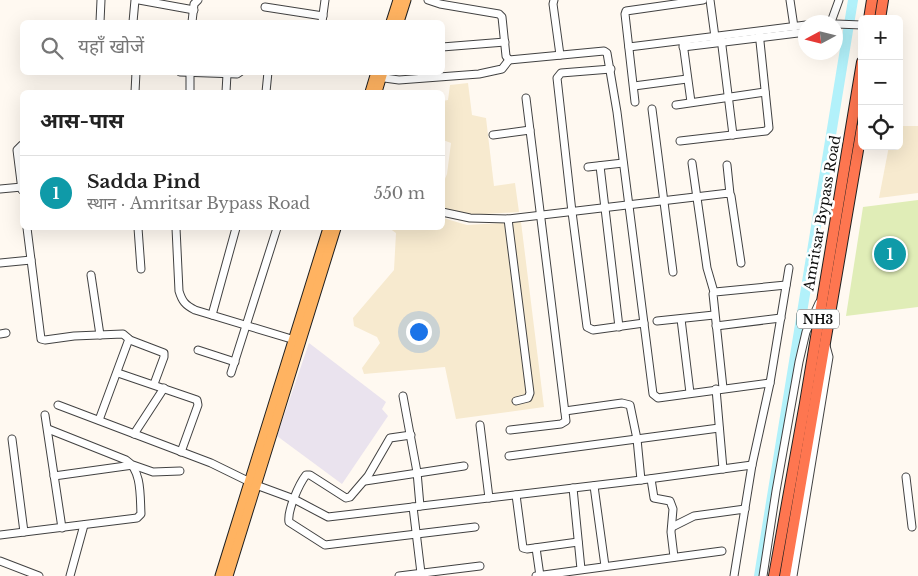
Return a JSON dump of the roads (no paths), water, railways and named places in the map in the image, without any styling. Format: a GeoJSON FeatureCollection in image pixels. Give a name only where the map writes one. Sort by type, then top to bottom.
{"type":"FeatureCollection","features":[{"type":"Feature","properties":{"kind":"highway"},"geometry":{"type":"LineString","coordinates":[[870,15],[872,0]]}},
{"type":"Feature","properties":{"kind":"highway"},"geometry":{"type":"LineString","coordinates":[[881,15],[883,0]]}},
{"type":"Feature","properties":{"kind":"highway","name":"Amritsar Bypass Road"},"geometry":{"type":"LineString","coordinates":[[774,576],[858,85]]}},
{"type":"Feature","properties":{"kind":"highway","name":"Amritsar Bypass Road"},"geometry":{"type":"LineString","coordinates":[[784,576],[858,150]]}},
{"type":"Feature","properties":{"kind":"main road"},"geometry":{"type":"LineString","coordinates":[[392,20],[398,0]]}},
{"type":"Feature","properties":{"kind":"main road"},"geometry":{"type":"LineString","coordinates":[[400,20],[406,0]]}},
{"type":"Feature","properties":{"kind":"main road"},"geometry":{"type":"LineString","coordinates":[[371,90],[379,75]]}},
{"type":"Feature","properties":{"kind":"main road"},"geometry":{"type":"LineString","coordinates":[[378,90],[379,75]]}},
{"type":"Feature","properties":{"kind":"main road"},"geometry":{"type":"LineString","coordinates":[[220,576],[252,483],[327,230]]}},
{"type":"Feature","properties":{"kind":"main road"},"geometry":{"type":"LineString","coordinates":[[296,340],[335,230]]}},
{"type":"Feature","properties":{"kind":"main road"},"geometry":{"type":"LineString","coordinates":[[228,576],[252,483]]}},
{"type":"Feature","properties":{"kind":"street"},"geometry":{"type":"LineString","coordinates":[[100,20],[102,0]]}},
{"type":"Feature","properties":{"kind":"street"},"geometry":{"type":"LineString","coordinates":[[133,20],[135,0]]}},
{"type":"Feature","properties":{"kind":"street"},"geometry":{"type":"LineString","coordinates":[[139,0],[179,4],[194,10]]}},
{"type":"Feature","properties":{"kind":"street"},"geometry":{"type":"LineString","coordinates":[[192,20],[194,4],[198,0]]}},
{"type":"Feature","properties":{"kind":"street"},"geometry":{"type":"LineString","coordinates":[[265,7],[322,19],[326,0]]}},
{"type":"Feature","properties":{"kind":"street"},"geometry":{"type":"LineString","coordinates":[[428,0],[440,4],[500,14],[502,17],[506,56],[509,60]]}},
{"type":"Feature","properties":{"kind":"street"},"geometry":{"type":"LineString","coordinates":[[554,0],[560,55]]}},
{"type":"Feature","properties":{"kind":"street"},"geometry":{"type":"LineString","coordinates":[[636,102],[625,14],[628,10],[702,0]]}},
{"type":"Feature","properties":{"kind":"street"},"geometry":{"type":"LineString","coordinates":[[710,0],[719,39],[733,135]]}},
{"type":"Feature","properties":{"kind":"street"},"geometry":{"type":"LineString","coordinates":[[790,0],[794,27]]}},
{"type":"Feature","properties":{"kind":"street"},"geometry":{"type":"LineString","coordinates":[[836,15],[839,0]]}},
{"type":"Feature","properties":{"kind":"street"},"geometry":{"type":"LineString","coordinates":[[843,24],[858,25]]}},
{"type":"Feature","properties":{"kind":"street"},"geometry":{"type":"LineString","coordinates":[[759,35],[798,26]]}},
{"type":"Feature","properties":{"kind":"street"},"geometry":{"type":"LineString","coordinates":[[629,47],[683,44],[798,33]]}},
{"type":"Feature","properties":{"kind":"street"},"geometry":{"type":"LineString","coordinates":[[680,141],[766,131],[769,128],[759,35]]}},
{"type":"Feature","properties":{"kind":"street"},"geometry":{"type":"LineString","coordinates":[[445,48],[505,42]]}},
{"type":"Feature","properties":{"kind":"street"},"geometry":{"type":"LineString","coordinates":[[683,44],[691,102]]}},
{"type":"Feature","properties":{"kind":"street"},"geometry":{"type":"LineString","coordinates":[[379,75],[399,80],[479,74],[502,69],[509,60],[604,51],[609,54],[653,394],[658,398],[719,388],[770,383]]}},
{"type":"Feature","properties":{"kind":"street"},"geometry":{"type":"LineString","coordinates":[[611,69],[561,73],[556,78],[572,212],[587,327],[593,330],[644,323]]}},
{"type":"Feature","properties":{"kind":"street"},"geometry":{"type":"LineString","coordinates":[[135,90],[136,75]]}},
{"type":"Feature","properties":{"kind":"street"},"geometry":{"type":"LineString","coordinates":[[190,75],[190,90]]}},
{"type":"Feature","properties":{"kind":"street"},"geometry":{"type":"LineString","coordinates":[[226,90],[227,75]]}},
{"type":"Feature","properties":{"kind":"street"},"geometry":{"type":"LineString","coordinates":[[266,90],[268,75]]}},
{"type":"Feature","properties":{"kind":"street"},"geometry":{"type":"LineString","coordinates":[[634,86],[687,79]]}},
{"type":"Feature","properties":{"kind":"street"},"geometry":{"type":"LineString","coordinates":[[676,105],[765,92]]}},
{"type":"Feature","properties":{"kind":"street"},"geometry":{"type":"LineString","coordinates":[[510,430],[564,424],[566,421],[526,98]]}},
{"type":"Feature","properties":{"kind":"street"},"geometry":{"type":"LineString","coordinates":[[652,109],[673,272]]}},
{"type":"Feature","properties":{"kind":"street"},"geometry":{"type":"LineString","coordinates":[[493,135],[530,130]]}},
{"type":"Feature","properties":{"kind":"street"},"geometry":{"type":"LineString","coordinates":[[20,147],[17,150],[20,173]]}},
{"type":"Feature","properties":{"kind":"street"},"geometry":{"type":"LineString","coordinates":[[588,168],[623,163]]}},
{"type":"Feature","properties":{"kind":"street"},"geometry":{"type":"LineString","coordinates":[[692,163],[707,268],[714,292],[719,428],[723,469]]}},
{"type":"Feature","properties":{"kind":"street"},"geometry":{"type":"LineString","coordinates":[[727,165],[741,263]]}},
{"type":"Feature","properties":{"kind":"street"},"geometry":{"type":"LineString","coordinates":[[600,166],[619,327]]}},
{"type":"Feature","properties":{"kind":"street"},"geometry":{"type":"LineString","coordinates":[[0,189],[20,188]]}},
{"type":"Feature","properties":{"kind":"street"},"geometry":{"type":"LineString","coordinates":[[445,213],[470,218],[508,219],[730,194]]}},
{"type":"Feature","properties":{"kind":"street"},"geometry":{"type":"LineString","coordinates":[[508,219],[530,394],[528,398],[516,401]]}},
{"type":"Feature","properties":{"kind":"street"},"geometry":{"type":"LineString","coordinates":[[27,230],[41,339],[123,334],[130,340],[164,353],[154,384]]}},
{"type":"Feature","properties":{"kind":"street"},"geometry":{"type":"LineString","coordinates":[[138,230],[141,269]]}},
{"type":"Feature","properties":{"kind":"street"},"geometry":{"type":"LineString","coordinates":[[176,230],[181,300],[195,310],[296,340]]}},
{"type":"Feature","properties":{"kind":"street"},"geometry":{"type":"LineString","coordinates":[[212,315],[235,230]]}},
{"type":"Feature","properties":{"kind":"street"},"geometry":{"type":"LineString","coordinates":[[231,374],[276,230]]}},
{"type":"Feature","properties":{"kind":"street"},"geometry":{"type":"LineString","coordinates":[[0,263],[31,260]]}},
{"type":"Feature","properties":{"kind":"street"},"geometry":{"type":"LineString","coordinates":[[734,576],[752,465],[770,383],[789,268]]}},
{"type":"Feature","properties":{"kind":"street"},"geometry":{"type":"LineString","coordinates":[[91,275],[100,335]]}},
{"type":"Feature","properties":{"kind":"street"},"geometry":{"type":"LineString","coordinates":[[714,292],[786,284]]}},
{"type":"Feature","properties":{"kind":"street"},"geometry":{"type":"LineString","coordinates":[[763,576],[799,362],[806,332],[822,296]]}},
{"type":"Feature","properties":{"kind":"street"},"geometry":{"type":"LineString","coordinates":[[657,322],[714,315]]}},
{"type":"Feature","properties":{"kind":"street"},"geometry":{"type":"LineString","coordinates":[[716,326],[781,318]]}},
{"type":"Feature","properties":{"kind":"street"},"geometry":{"type":"LineString","coordinates":[[681,319],[690,393]]}},
{"type":"Feature","properties":{"kind":"street"},"geometry":{"type":"LineString","coordinates":[[99,420],[130,340]]}},
{"type":"Feature","properties":{"kind":"street"},"geometry":{"type":"LineString","coordinates":[[793,576],[829,357],[825,343]]}},
{"type":"Feature","properties":{"kind":"street"},"geometry":{"type":"LineString","coordinates":[[198,350],[235,362]]}},
{"type":"Feature","properties":{"kind":"street"},"geometry":{"type":"LineString","coordinates":[[118,373],[195,398],[198,402],[181,452]]}},
{"type":"Feature","properties":{"kind":"street"},"geometry":{"type":"LineString","coordinates":[[134,434],[164,388]]}},
{"type":"Feature","properties":{"kind":"street"},"geometry":{"type":"LineString","coordinates":[[404,396],[417,472],[417,534],[421,573]]}},
{"type":"Feature","properties":{"kind":"street"},"geometry":{"type":"LineString","coordinates":[[565,411],[626,403],[632,408],[637,439],[640,480]]}},
{"type":"Feature","properties":{"kind":"street"},"geometry":{"type":"LineString","coordinates":[[58,405],[211,463],[252,483],[294,499],[331,518],[752,465]]}},
{"type":"Feature","properties":{"kind":"street"},"geometry":{"type":"LineString","coordinates":[[45,415],[62,528]]}},
{"type":"Feature","properties":{"kind":"street"},"geometry":{"type":"LineString","coordinates":[[480,425],[489,498]]}},
{"type":"Feature","properties":{"kind":"street"},"geometry":{"type":"LineString","coordinates":[[509,456],[719,428]]}},
{"type":"Feature","properties":{"kind":"street"},"geometry":{"type":"LineString","coordinates":[[48,429],[153,472],[180,471]]}},
{"type":"Feature","properties":{"kind":"street"},"geometry":{"type":"LineString","coordinates":[[411,435],[390,438],[365,481],[352,496],[346,498],[308,474],[294,499],[288,518],[289,522],[325,545],[475,527]]}},
{"type":"Feature","properties":{"kind":"street"},"geometry":{"type":"LineString","coordinates":[[12,439],[24,532]]}},
{"type":"Feature","properties":{"kind":"street"},"geometry":{"type":"LineString","coordinates":[[54,476],[133,465]]}},
{"type":"Feature","properties":{"kind":"street"},"geometry":{"type":"LineString","coordinates":[[0,535],[137,518],[140,516],[140,510],[137,474],[133,465]]}},
{"type":"Feature","properties":{"kind":"street"},"geometry":{"type":"LineString","coordinates":[[365,481],[464,466]]}},
{"type":"Feature","properties":{"kind":"street"},"geometry":{"type":"LineString","coordinates":[[906,477],[912,527]]}},
{"type":"Feature","properties":{"kind":"street"},"geometry":{"type":"LineString","coordinates":[[651,479],[654,498],[672,503],[674,557]]}},
{"type":"Feature","properties":{"kind":"street"},"geometry":{"type":"LineString","coordinates":[[594,486],[605,566]]}},
{"type":"Feature","properties":{"kind":"street"},"geometry":{"type":"LineString","coordinates":[[573,488],[581,569]]}},
{"type":"Feature","properties":{"kind":"street"},"geometry":{"type":"LineString","coordinates":[[516,495],[523,546],[526,549],[578,542]]}},
{"type":"Feature","properties":{"kind":"street"},"geometry":{"type":"LineString","coordinates":[[672,527],[694,516],[745,509]]}},
{"type":"Feature","properties":{"kind":"street"},"geometry":{"type":"LineString","coordinates":[[70,576],[84,525]]}},
{"type":"Feature","properties":{"kind":"street"},"geometry":{"type":"LineString","coordinates":[[536,548],[540,576]]}},
{"type":"Feature","properties":{"kind":"street"},"geometry":{"type":"LineString","coordinates":[[536,576],[722,551]]}},
{"type":"Feature","properties":{"kind":"street"},"geometry":{"type":"LineString","coordinates":[[0,561],[39,576]]}},
{"type":"Feature","properties":{"kind":"street"},"geometry":{"type":"LineString","coordinates":[[399,576],[480,566]]}},
{"type":"Feature","properties":{"kind":"waterway"},"geometry":{"type":"LineString","coordinates":[[759,576],[853,0]]}},
{"type":"Feature","properties":{"kind":"place","name":"Sadda Pind"},"geometry":{"type":"Point","coordinates":[890,254]}}]}
